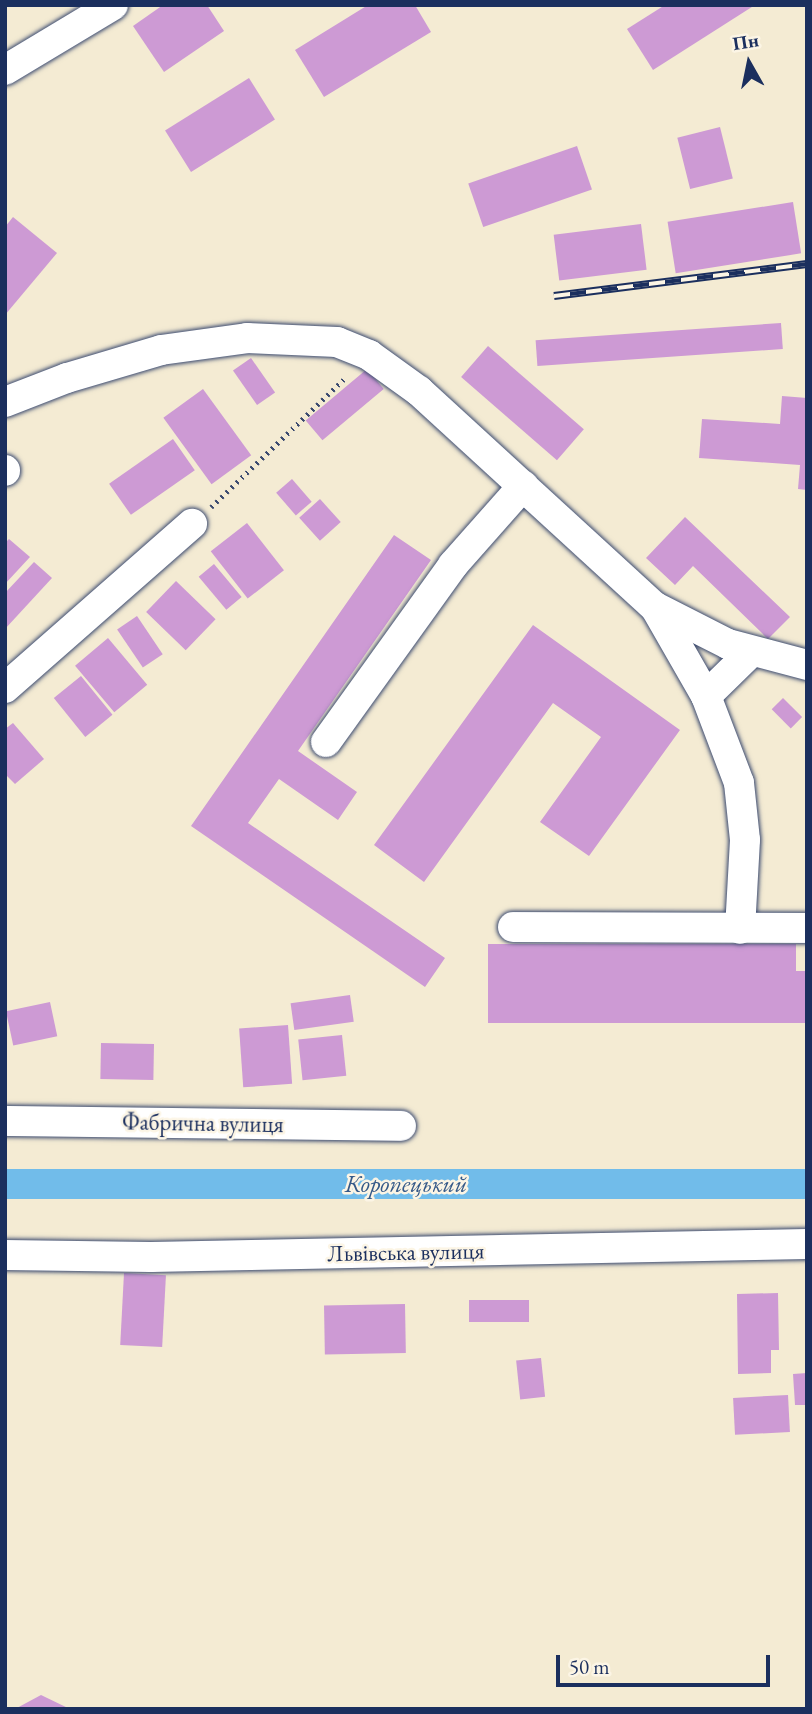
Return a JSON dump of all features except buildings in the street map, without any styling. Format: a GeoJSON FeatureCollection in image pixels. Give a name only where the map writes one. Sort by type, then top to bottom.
{"type":"FeatureCollection","features":[{"type":"Feature","properties":{"kind":"street"},"geometry":{"type":"LineString","coordinates":[[5,70],[113,5]]}},
{"type":"Feature","properties":{"kind":"street"},"geometry":{"type":"LineString","coordinates":[[5,402],[67,377],[161,350],[235,340],[337,342],[369,355],[419,391],[656,607],[728,644],[807,664]]}},
{"type":"Feature","properties":{"kind":"street"},"geometry":{"type":"LineString","coordinates":[[326,742],[453,565],[523,486]]}},
{"type":"Feature","properties":{"kind":"street"},"geometry":{"type":"LineString","coordinates":[[5,688],[192,524]]}},
{"type":"Feature","properties":{"kind":"street"},"geometry":{"type":"LineString","coordinates":[[656,607],[706,696],[739,783],[746,840],[740,929]]}},
{"type":"Feature","properties":{"kind":"street"},"geometry":{"type":"LineString","coordinates":[[706,696],[752,651]]}},
{"type":"Feature","properties":{"kind":"street"},"geometry":{"type":"LineString","coordinates":[[513,927],[807,928]]}},
{"type":"Feature","properties":{"kind":"street","name":"Фабрична вулиця"},"geometry":{"type":"LineString","coordinates":[[5,1121],[401,1126]]}},
{"type":"Feature","properties":{"kind":"street","name":"Львівська вулиця"},"geometry":{"type":"LineString","coordinates":[[5,1255],[151,1257],[807,1244]]}},
{"type":"Feature","properties":{"kind":"path"},"geometry":{"type":"LineString","coordinates":[[192,524],[369,355]]}},
{"type":"Feature","properties":{"kind":"waterway","name":"Коропецький"},"geometry":{"type":"LineString","coordinates":[[5,1184],[807,1184]]}},
{"type":"Feature","properties":{"kind":"railway"},"geometry":{"type":"LineString","coordinates":[[554,296],[807,264]]}}]}
